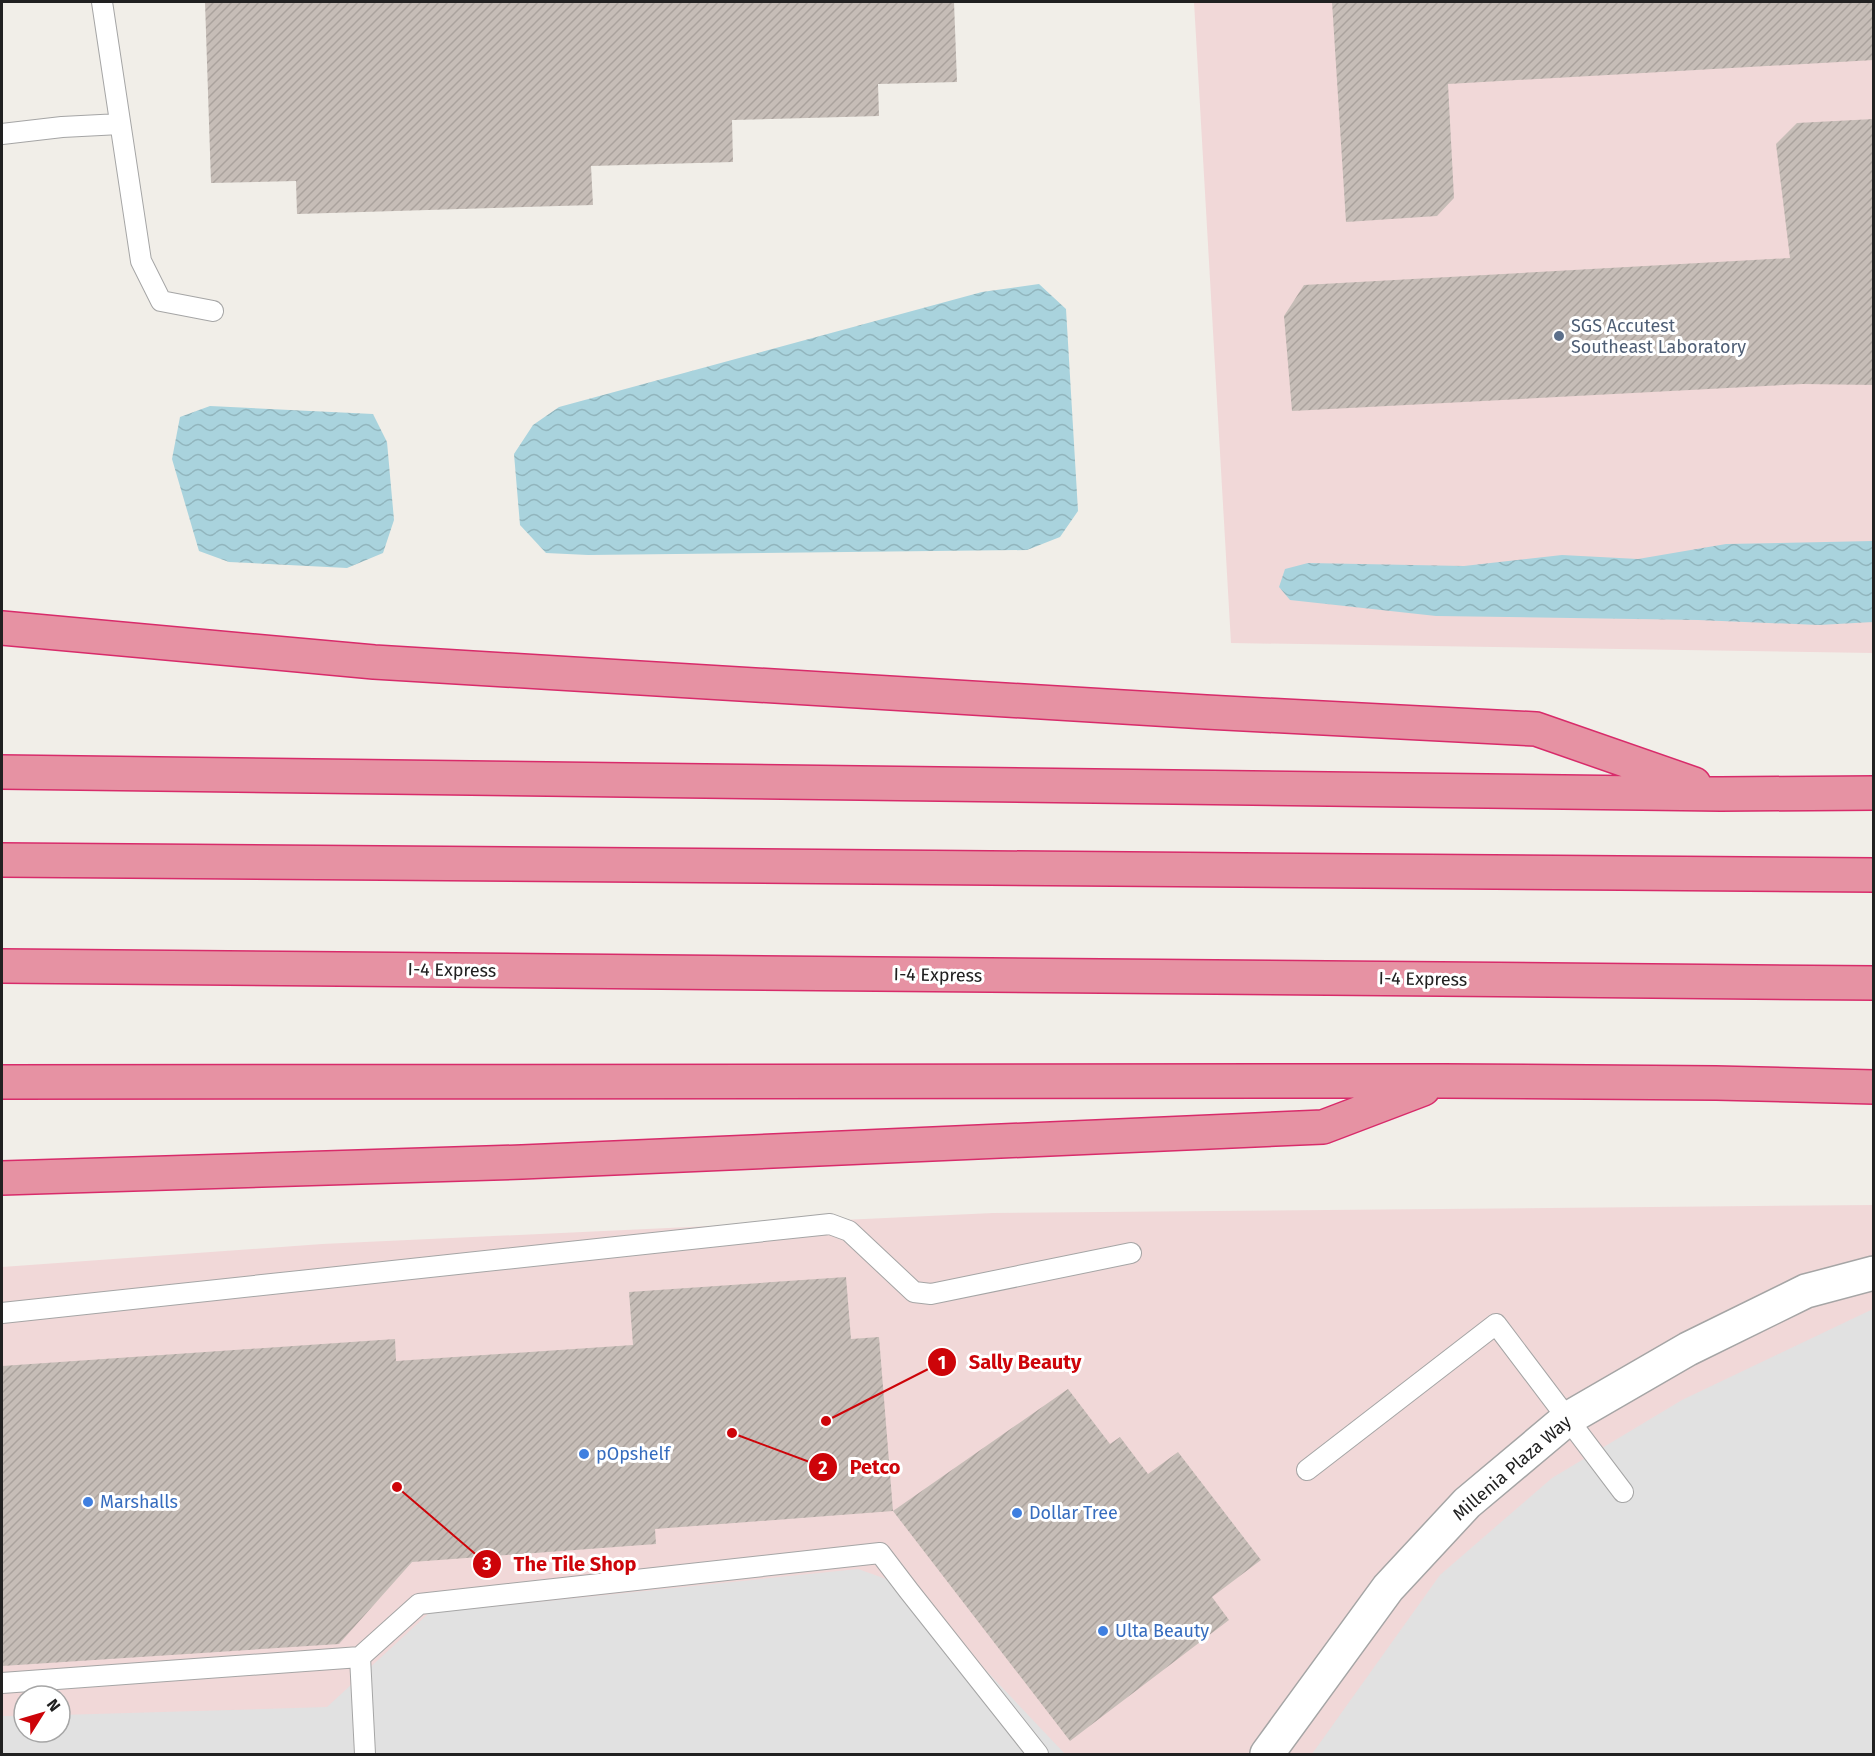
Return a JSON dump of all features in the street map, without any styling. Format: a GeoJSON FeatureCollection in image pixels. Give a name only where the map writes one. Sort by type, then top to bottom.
{"type":"FeatureCollection","features":[{"type":"Feature","properties":{"kind":"highway"},"geometry":{"type":"LineString","coordinates":[[2,628],[374,662],[1206,712],[1536,729],[1721,794]]}},
{"type":"Feature","properties":{"kind":"highway"},"geometry":{"type":"LineString","coordinates":[[2,772],[1721,794],[1874,793]]}},
{"type":"Feature","properties":{"kind":"highway"},"geometry":{"type":"LineString","coordinates":[[2,860],[1874,875]]}},
{"type":"Feature","properties":{"kind":"highway","name":"I-4 Express"},"geometry":{"type":"LineString","coordinates":[[2,966],[1874,983]]}},
{"type":"Feature","properties":{"kind":"highway"},"geometry":{"type":"LineString","coordinates":[[2,1082],[1443,1081],[1716,1083],[1874,1087]]}},
{"type":"Feature","properties":{"kind":"highway"},"geometry":{"type":"LineString","coordinates":[[2,1178],[534,1162],[1323,1126],[1443,1081]]}},
{"type":"Feature","properties":{"kind":"street","name":"Millenia Plaza Way"},"geometry":{"type":"LineString","coordinates":[[1267,1755],[1388,1588],[1467,1503],[1566,1419],[1688,1349],[1806,1292],[1874,1273]]}},
{"type":"Feature","properties":{"kind":"lane"},"geometry":{"type":"LineString","coordinates":[[102,2],[141,261],[161,302],[213,311]]}},
{"type":"Feature","properties":{"kind":"lane"},"geometry":{"type":"LineString","coordinates":[[2,134],[62,127],[120,124]]}},
{"type":"Feature","properties":{"kind":"lane"},"geometry":{"type":"LineString","coordinates":[[2,1313],[830,1224],[849,1231],[914,1292],[931,1294],[1131,1253]]}},
{"type":"Feature","properties":{"kind":"lane"},"geometry":{"type":"LineString","coordinates":[[1307,1470],[1496,1324],[1623,1492]]}},
{"type":"Feature","properties":{"kind":"lane"},"geometry":{"type":"LineString","coordinates":[[2,1683],[360,1657],[419,1604],[880,1553],[1038,1755]]}},
{"type":"Feature","properties":{"kind":"lane"},"geometry":{"type":"LineString","coordinates":[[360,1657],[364,1755]]}},
{"type":"Feature","properties":{"kind":"shaded area"},"geometry":{"type":"Polygon","coordinates":[[[1194,2],[1873,2],[1873,653],[1231,643],[1194,2]]]}},
{"type":"Feature","properties":{"kind":"shaded area"},"geometry":{"type":"Polygon","coordinates":[[[1873,1205],[1873,1754],[2,1754],[2,1267],[322,1244],[993,1213],[1873,1205]]]}},
{"type":"Feature","properties":{"kind":"shaded area"},"geometry":{"type":"Polygon","coordinates":[[[1873,1309],[1873,1754],[1312,1754],[1440,1575],[1552,1478],[1682,1400],[1873,1309]]]}},
{"type":"Feature","properties":{"kind":"shaded area"},"geometry":{"type":"Polygon","coordinates":[[[858,1569],[906,1586],[1065,1754],[2,1754],[2,1716],[12,1716],[12,1744],[72,1744],[72,1715],[327,1707],[429,1613],[858,1569]]]}},
{"type":"Feature","properties":{"kind":"water"},"geometry":{"type":"Polygon","coordinates":[[[1039,284],[1066,309],[1078,511],[1060,537],[1027,550],[588,555],[546,553],[520,525],[514,454],[533,425],[559,407],[982,292],[1039,284]]]}},
{"type":"Feature","properties":{"kind":"water"},"geometry":{"type":"Polygon","coordinates":[[[210,406],[373,414],[387,442],[394,520],[383,553],[347,568],[229,562],[199,551],[172,459],[180,417],[210,406]]]}},
{"type":"Feature","properties":{"kind":"water"},"geometry":{"type":"Polygon","coordinates":[[[1873,541],[1873,622],[1819,625],[1698,620],[1436,616],[1290,600],[1279,587],[1285,569],[1308,563],[1464,566],[1562,555],[1638,559],[1726,544],[1873,541]]]}},
{"type":"Feature","properties":{"kind":"building"},"geometry":{"type":"Polygon","coordinates":[[[205,2],[954,2],[957,82],[878,84],[879,116],[732,120],[733,162],[591,166],[593,205],[297,214],[296,181],[211,183],[205,2]]]}},
{"type":"Feature","properties":{"kind":"building"},"geometry":{"type":"Polygon","coordinates":[[[1332,2],[1874,2],[1874,60],[1448,84],[1454,198],[1437,216],[1346,222],[1332,2]]]}},
{"type":"Feature","properties":{"kind":"building"},"geometry":{"type":"Polygon","coordinates":[[[1874,119],[1874,385],[1803,384],[1292,411],[1284,316],[1304,285],[1790,258],[1776,144],[1797,123],[1874,119]]]}},
{"type":"Feature","properties":{"kind":"building"},"geometry":{"type":"Polygon","coordinates":[[[846,1277],[851,1339],[879,1337],[893,1511],[655,1529],[656,1544],[412,1562],[339,1644],[2,1666],[2,1366],[395,1339],[396,1361],[633,1345],[629,1292],[846,1277]]]}},
{"type":"Feature","properties":{"kind":"building"},"geometry":{"type":"Polygon","coordinates":[[[1068,1389],[1110,1444],[1120,1437],[1148,1474],[1178,1452],[1261,1560],[1212,1597],[1229,1620],[1070,1741],[893,1511],[1068,1389]]]}},
{"type":"Feature","properties":{"kind":"place","name":"SGS Accutest Southeast Laboratory"},"geometry":{"type":"Point","coordinates":[1559,336]}},
{"type":"Feature","properties":{"kind":"place","name":"Sally Beauty"},"geometry":{"type":"Point","coordinates":[826,1421]}},
{"type":"Feature","properties":{"kind":"place","name":"Petco"},"geometry":{"type":"Point","coordinates":[732,1433]}},
{"type":"Feature","properties":{"kind":"place","name":"pOpshelf"},"geometry":{"type":"Point","coordinates":[584,1454]}},
{"type":"Feature","properties":{"kind":"place","name":"The Tile Shop"},"geometry":{"type":"Point","coordinates":[397,1487]}},
{"type":"Feature","properties":{"kind":"place","name":"Marshalls"},"geometry":{"type":"Point","coordinates":[88,1502]}},
{"type":"Feature","properties":{"kind":"place","name":"Dollar Tree"},"geometry":{"type":"Point","coordinates":[1017,1513]}},
{"type":"Feature","properties":{"kind":"place","name":"Ulta Beauty"},"geometry":{"type":"Point","coordinates":[1103,1631]}}]}
